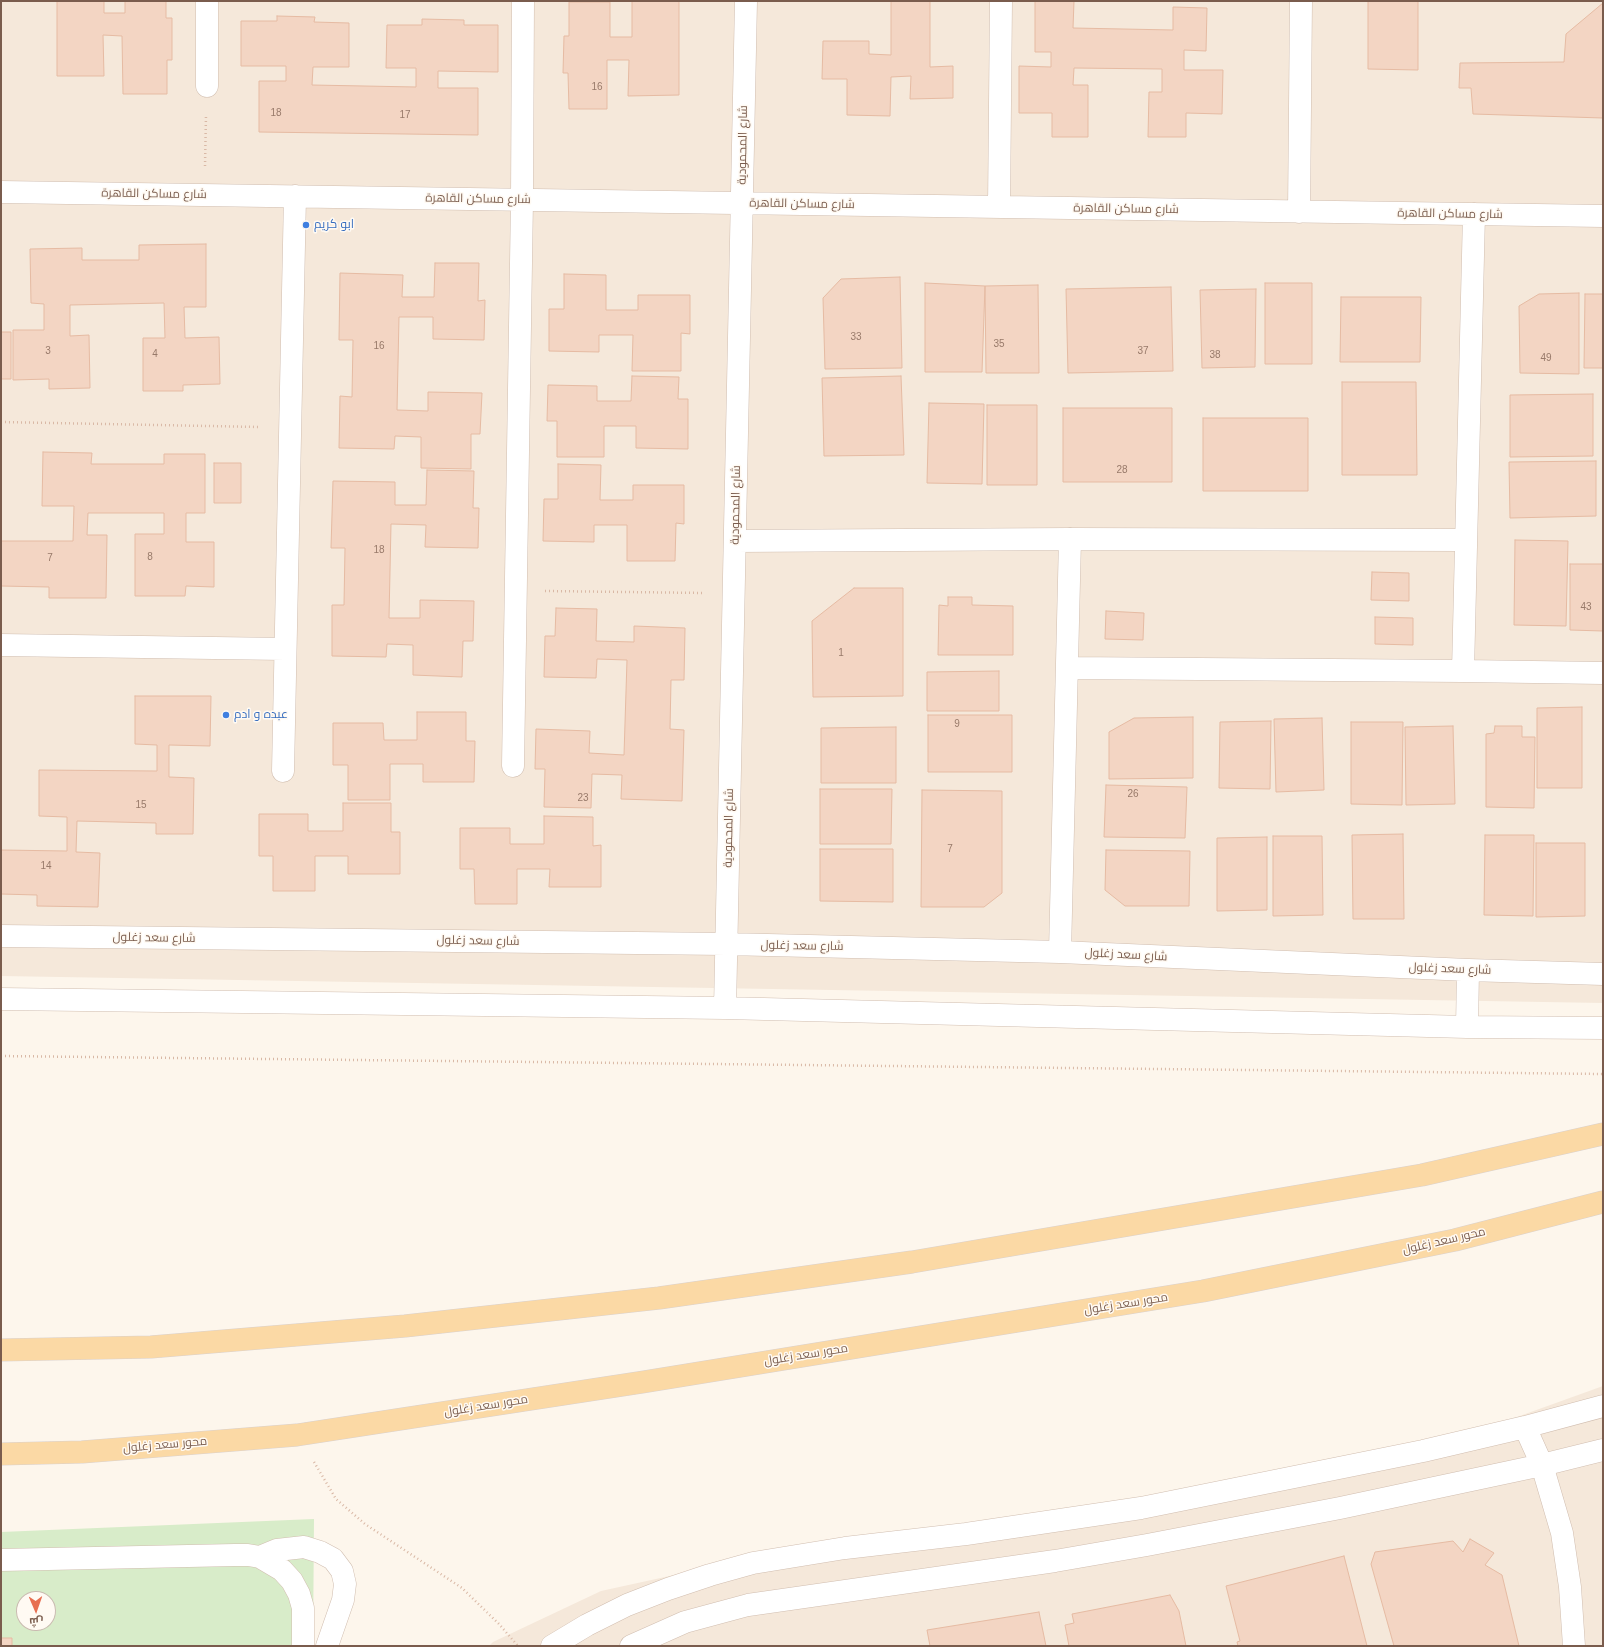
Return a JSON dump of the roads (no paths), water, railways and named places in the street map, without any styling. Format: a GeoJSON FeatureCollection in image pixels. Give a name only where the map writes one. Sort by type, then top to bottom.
{"type":"FeatureCollection","features":[{"type":"Feature","properties":{"kind":"main road"},"geometry":{"type":"LineString","coordinates":[[1,1350],[151,1347],[406,1326],[659,1298],[912,1262],[1422,1175],[1603,1134]]}},
{"type":"Feature","properties":{"kind":"main road","name":"محور سعد زغلول"},"geometry":{"type":"LineString","coordinates":[[1,1454],[82,1452],[297,1435],[643,1382],[1203,1292],[1455,1240],[1603,1202]]}},
{"type":"Feature","properties":{"kind":"street"},"geometry":{"type":"LineString","coordinates":[[207,1],[207,86]]}},
{"type":"Feature","properties":{"kind":"street"},"geometry":{"type":"LineString","coordinates":[[513,766],[522,200],[523,1]]}},
{"type":"Feature","properties":{"kind":"street","name":"شارع المحمودية"},"geometry":{"type":"LineString","coordinates":[[725,1008],[746,1]]}},
{"type":"Feature","properties":{"kind":"street"},"geometry":{"type":"LineString","coordinates":[[999,207],[1001,1]]}},
{"type":"Feature","properties":{"kind":"street"},"geometry":{"type":"LineString","coordinates":[[1299,212],[1301,1]]}},
{"type":"Feature","properties":{"kind":"street","name":"شارع مساكن القاهرة"},"geometry":{"type":"LineString","coordinates":[[1,192],[1603,216]]}},
{"type":"Feature","properties":{"kind":"street"},"geometry":{"type":"LineString","coordinates":[[282,770],[295,196]]}},
{"type":"Feature","properties":{"kind":"street"},"geometry":{"type":"LineString","coordinates":[[1579,216],[1603,207]]}},
{"type":"Feature","properties":{"kind":"street"},"geometry":{"type":"LineString","coordinates":[[1463,671],[1474,214]]}},
{"type":"Feature","properties":{"kind":"street"},"geometry":{"type":"LineString","coordinates":[[735,541],[1070,539],[1466,540]]}},
{"type":"Feature","properties":{"kind":"street"},"geometry":{"type":"LineString","coordinates":[[1060,952],[1070,539]]}},
{"type":"Feature","properties":{"kind":"street"},"geometry":{"type":"LineString","coordinates":[[1,645],[285,649]]}},
{"type":"Feature","properties":{"kind":"street"},"geometry":{"type":"LineString","coordinates":[[1067,668],[1463,671],[1603,674]]}},
{"type":"Feature","properties":{"kind":"street","name":"شارع سعد زغلول"},"geometry":{"type":"LineString","coordinates":[[1,936],[726,944],[1060,952],[1468,970],[1603,974]]}},
{"type":"Feature","properties":{"kind":"street"},"geometry":{"type":"LineString","coordinates":[[1467,1027],[1468,970]]}},
{"type":"Feature","properties":{"kind":"street"},"geometry":{"type":"LineString","coordinates":[[1,999],[725,1008],[1467,1027],[1603,1028]]}},
{"type":"Feature","properties":{"kind":"street"},"geometry":{"type":"LineString","coordinates":[[552,1646],[587,1625],[627,1605],[710,1574],[753,1563],[845,1548],[966,1534],[1142,1508],[1423,1451],[1525,1427],[1603,1406]]}},
{"type":"Feature","properties":{"kind":"street"},"geometry":{"type":"LineString","coordinates":[[1525,1427],[1542,1465],[1562,1533],[1570,1587],[1574,1646]]}},
{"type":"Feature","properties":{"kind":"street"},"geometry":{"type":"LineString","coordinates":[[631,1646],[685,1622],[748,1604],[1055,1561],[1332,1509],[1542,1465],[1603,1450]]}},
{"type":"Feature","properties":{"kind":"street"},"geometry":{"type":"LineString","coordinates":[[260,1557],[277,1550],[292,1547],[320,1552],[333,1559],[342,1571],[345,1584],[343,1600],[327,1646]]}},
{"type":"Feature","properties":{"kind":"street"},"geometry":{"type":"LineString","coordinates":[[1,1560],[235,1554],[260,1557],[282,1570],[292,1581],[299,1594],[303,1608],[303,1646]]}},
{"type":"Feature","properties":{"kind":"place","name":"ابو كريم"},"geometry":{"type":"Point","coordinates":[306,225]}},
{"type":"Feature","properties":{"kind":"place","name":"عبده و ادم"},"geometry":{"type":"Point","coordinates":[226,715]}}]}
